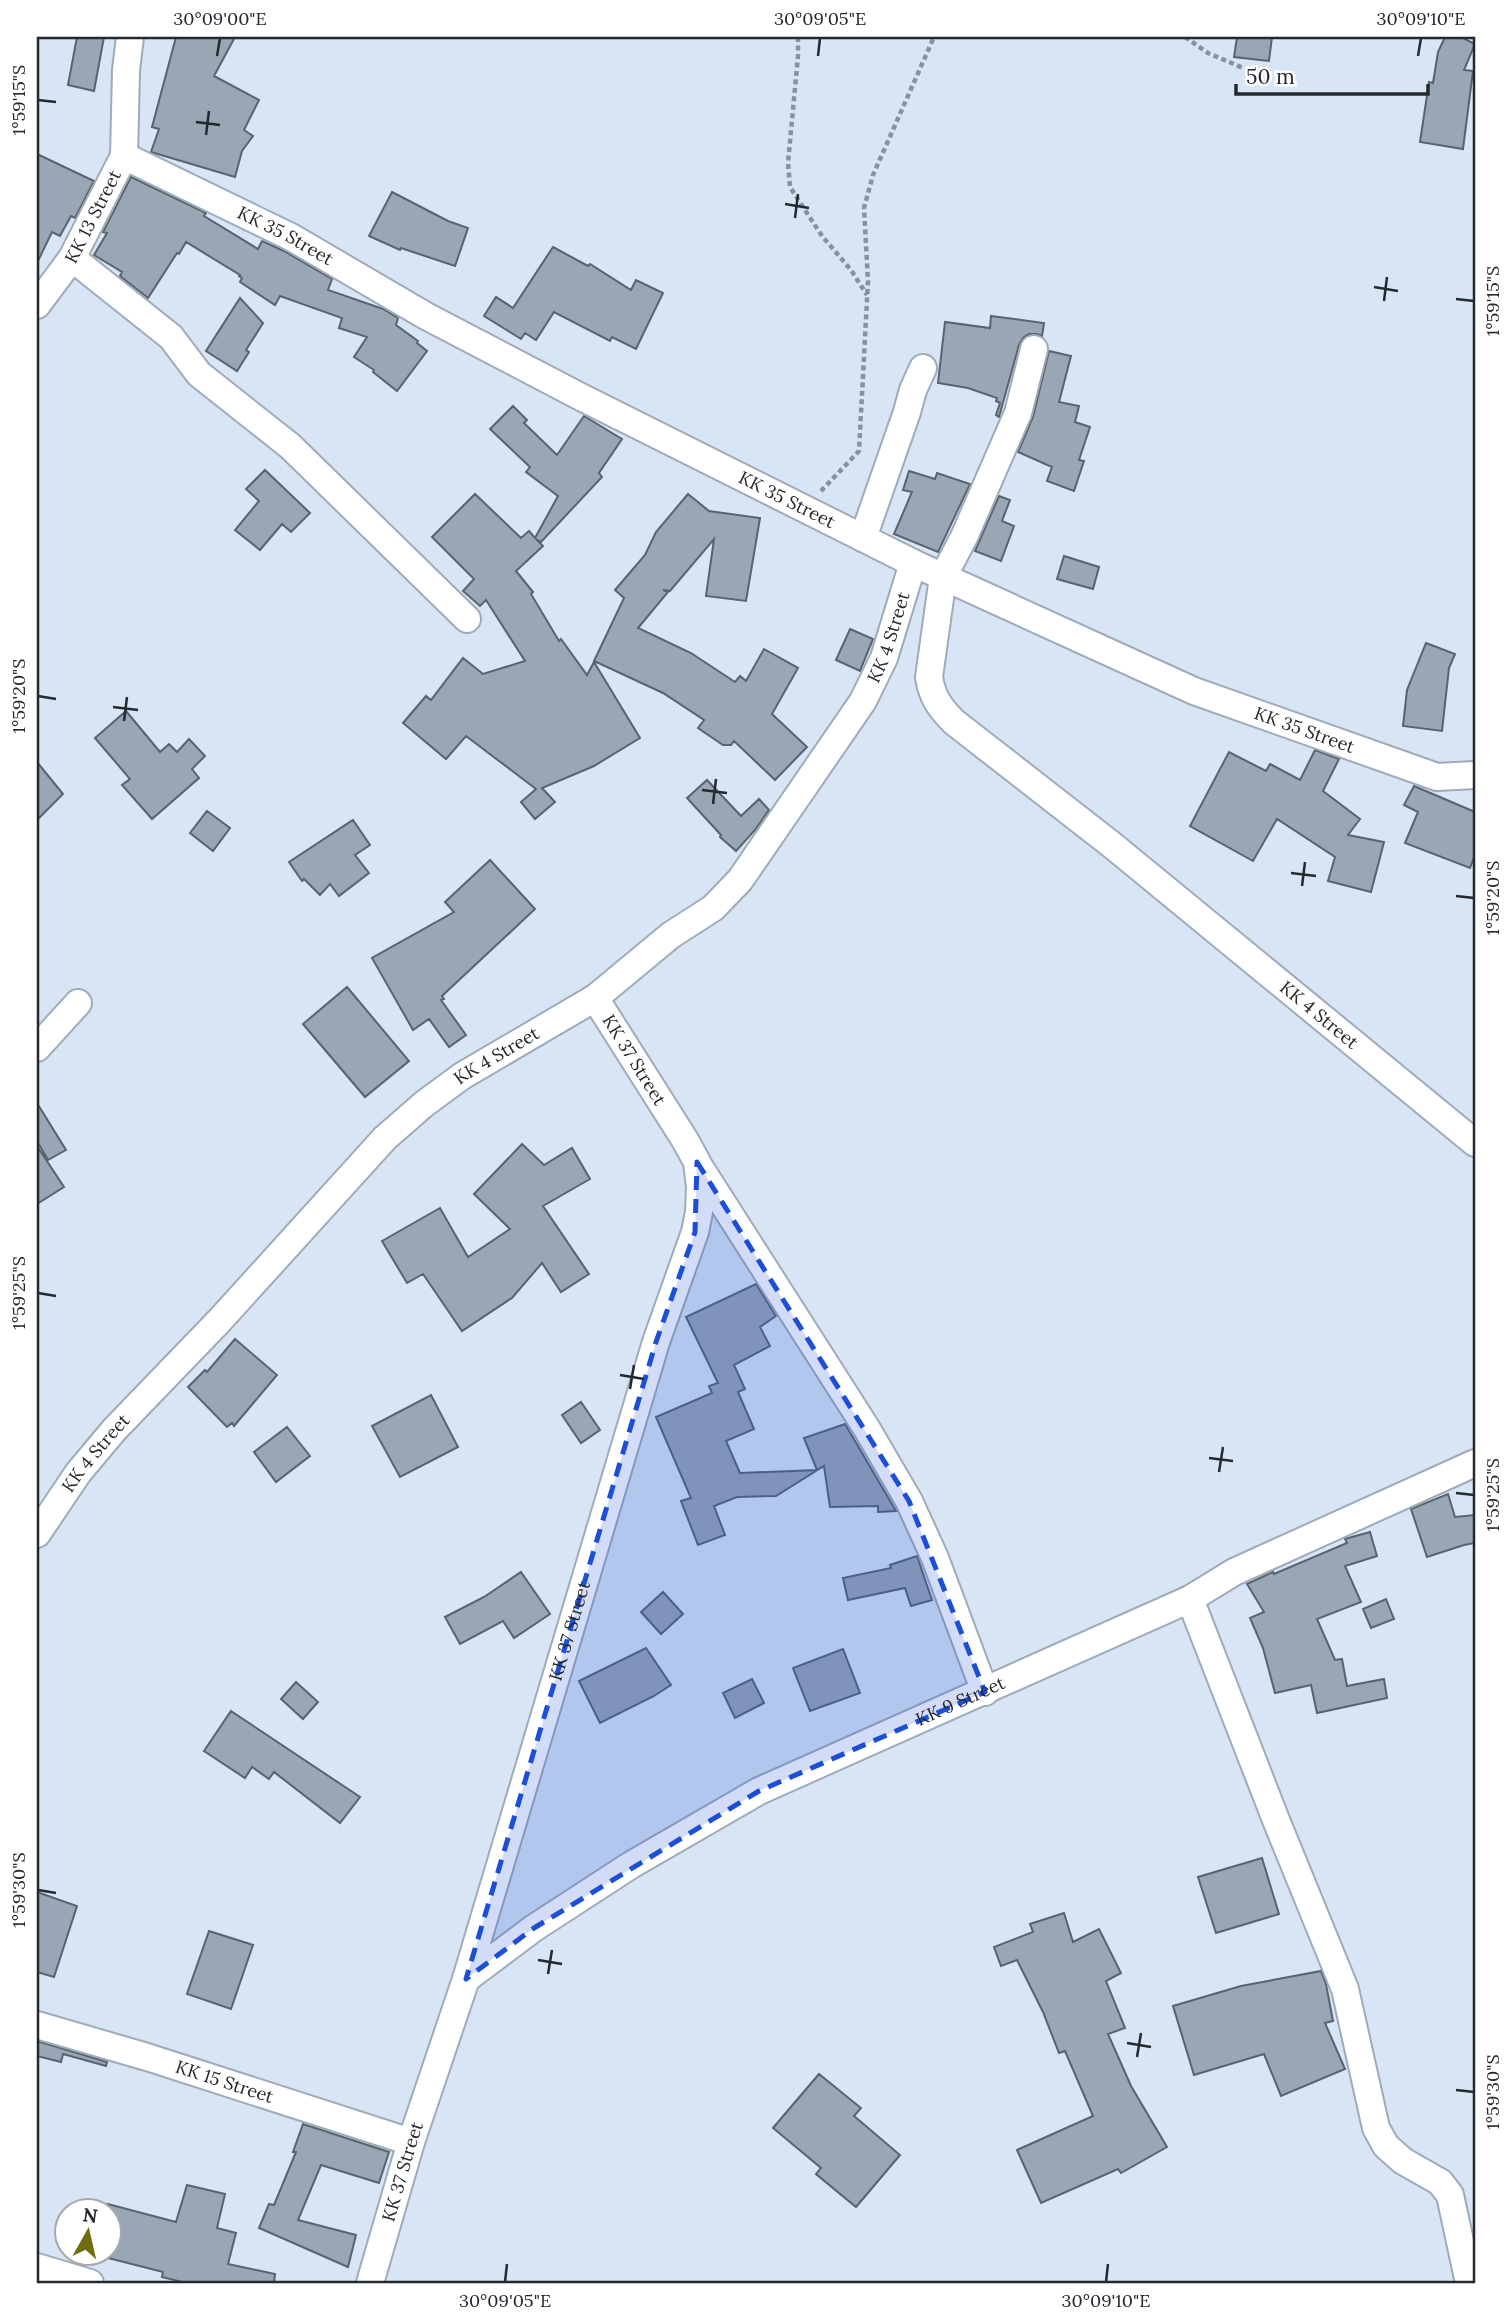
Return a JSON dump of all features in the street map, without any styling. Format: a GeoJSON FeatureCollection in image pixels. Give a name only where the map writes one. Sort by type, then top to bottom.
{"type":"FeatureCollection","features":[{"type":"Feature","properties":{"kind":"street","name":"KK 13 Street"},"geometry":{"type":"LineString","coordinates":[[37,305],[72,258],[124,156],[126,70],[130,37]]}},
{"type":"Feature","properties":{"kind":"street","name":"KK 35 Street"},"geometry":{"type":"LineString","coordinates":[[124,156],[291,237],[426,316],[943,577],[1194,691],[1437,778],[1475,775]]}},
{"type":"Feature","properties":{"kind":"street"},"geometry":{"type":"LineString","coordinates":[[72,258],[171,337],[199,374],[290,446],[467,619]]}},
{"type":"Feature","properties":{"kind":"street","name":"KK 4 Street"},"geometry":{"type":"LineString","coordinates":[[1034,349],[1018,413],[964,537],[943,577],[929,677],[931,691],[939,707],[954,722],[1112,845],[1475,1143]]}},
{"type":"Feature","properties":{"kind":"street"},"geometry":{"type":"LineString","coordinates":[[863,538],[913,390],[923,368]]}},
{"type":"Feature","properties":{"kind":"street","name":"KK 4 Street"},"geometry":{"type":"LineString","coordinates":[[37,1534],[78,1474],[114,1430],[219,1320],[385,1138],[462,1076],[595,998],[639,960],[713,908],[740,880],[863,701],[884,659],[913,563]]}},
{"type":"Feature","properties":{"kind":"street","name":"KK 37 Street"},"geometry":{"type":"LineString","coordinates":[[370,2283],[411,2142],[466,1979],[656,1342],[695,1232],[699,1212],[701,1187],[696,1162],[685,1140],[595,998]]}},
{"type":"Feature","properties":{"kind":"street"},"geometry":{"type":"LineString","coordinates":[[37,1048],[78,1003]]}},
{"type":"Feature","properties":{"kind":"street"},"geometry":{"type":"LineString","coordinates":[[696,1162],[867,1429],[909,1501],[935,1558],[985,1692]]}},
{"type":"Feature","properties":{"kind":"street","name":"KK 9 Street"},"geometry":{"type":"LineString","coordinates":[[466,1979],[534,1928],[631,1864],[759,1791],[1189,1599],[1234,1572],[1475,1463]]}},
{"type":"Feature","properties":{"kind":"street"},"geometry":{"type":"LineString","coordinates":[[1189,1599],[1345,1989],[1376,2128],[1386,2146],[1403,2161],[1440,2182],[1450,2194],[1469,2283]]}},
{"type":"Feature","properties":{"kind":"street","name":"KK 15 Street"},"geometry":{"type":"LineString","coordinates":[[37,2025],[147,2057],[411,2142]]}},
{"type":"Feature","properties":{"kind":"street"},"geometry":{"type":"LineString","coordinates":[[37,2267],[90,2283]]}},
{"type":"Feature","properties":{"kind":"path"},"geometry":{"type":"LineString","coordinates":[[798,37],[788,163],[790,187],[821,236],[851,270],[868,296]]}},
{"type":"Feature","properties":{"kind":"path"},"geometry":{"type":"LineString","coordinates":[[803,508],[840,474],[859,451],[868,296],[864,208],[873,175],[934,37]]}},
{"type":"Feature","properties":{"kind":"path"},"geometry":{"type":"LineString","coordinates":[[1185,37],[1208,53],[1243,68]]}},
{"type":"Feature","properties":{"kind":"highlighted area"},"geometry":{"type":"Polygon","coordinates":[[[697,1162],[909,1501],[985,1692],[759,1791],[534,1928],[466,1979],[656,1342],[695,1232],[697,1162]]]}},
{"type":"Feature","properties":{"kind":"building"},"geometry":{"type":"Polygon","coordinates":[[[77,37],[104,37],[94,91],[68,85],[77,37]]]}},
{"type":"Feature","properties":{"kind":"building"},"geometry":{"type":"Polygon","coordinates":[[[176,37],[235,37],[214,76],[259,100],[244,130],[253,136],[242,151],[235,177],[151,152],[159,129],[152,127],[176,37]]]}},
{"type":"Feature","properties":{"kind":"building"},"geometry":{"type":"Polygon","coordinates":[[[1237,37],[1272,37],[1269,61],[1234,57],[1237,37]]]}},
{"type":"Feature","properties":{"kind":"building"},"geometry":{"type":"Polygon","coordinates":[[[1445,37],[1461,37],[1475,44],[1464,70],[1473,71],[1463,149],[1420,142],[1429,82],[1433,83],[1438,52],[1445,37]]]}},
{"type":"Feature","properties":{"kind":"building"},"geometry":{"type":"Polygon","coordinates":[[[37,154],[94,181],[75,218],[71,216],[60,236],[52,232],[37,263],[37,154]]]}},
{"type":"Feature","properties":{"kind":"building"},"geometry":{"type":"Polygon","coordinates":[[[131,177],[206,213],[204,216],[258,249],[262,241],[332,279],[328,290],[383,309],[398,318],[396,325],[427,351],[397,391],[373,372],[374,370],[354,357],[367,337],[339,328],[342,318],[280,296],[275,305],[240,282],[240,275],[186,242],[148,298],[120,276],[122,272],[94,255],[107,233],[103,232],[131,177]]]}},
{"type":"Feature","properties":{"kind":"building"},"geometry":{"type":"Polygon","coordinates":[[[392,192],[448,221],[468,228],[455,266],[401,248],[400,250],[369,236],[392,192]]]}},
{"type":"Feature","properties":{"kind":"building"},"geometry":{"type":"Polygon","coordinates":[[[553,247],[588,266],[590,264],[631,290],[636,280],[663,293],[636,349],[612,337],[610,341],[554,312],[536,340],[525,333],[521,339],[484,316],[496,297],[513,308],[553,247]]]}},
{"type":"Feature","properties":{"kind":"building"},"geometry":{"type":"Polygon","coordinates":[[[240,298],[263,323],[237,371],[206,351],[240,298]]]}},
{"type":"Feature","properties":{"kind":"building"},"geometry":{"type":"Polygon","coordinates":[[[991,316],[1044,323],[1042,336],[1029,334],[1019,345],[999,417],[996,415],[1000,403],[996,401],[997,398],[968,388],[938,383],[945,322],[990,328],[991,316]]]}},
{"type":"Feature","properties":{"kind":"building"},"geometry":{"type":"Polygon","coordinates":[[[1049,351],[1071,356],[1059,402],[1079,406],[1075,422],[1090,427],[1079,460],[1084,461],[1074,491],[1047,481],[1052,467],[1018,452],[1033,417],[1049,351]]]}},
{"type":"Feature","properties":{"kind":"building"},"geometry":{"type":"Polygon","coordinates":[[[513,406],[527,420],[524,423],[557,455],[584,416],[622,439],[599,473],[602,477],[541,542],[536,539],[543,546],[516,571],[533,592],[531,594],[559,641],[561,639],[587,675],[594,662],[640,738],[594,766],[542,788],[555,802],[535,819],[521,802],[536,789],[466,736],[446,759],[403,723],[426,696],[431,700],[463,658],[483,674],[525,661],[486,600],[480,606],[463,591],[474,579],[432,537],[475,494],[521,538],[529,531],[535,538],[558,496],[526,472],[530,467],[490,429],[513,406]]]}},
{"type":"Feature","properties":{"kind":"building"},"geometry":{"type":"Polygon","coordinates":[[[265,470],[310,513],[291,532],[282,524],[260,550],[235,530],[259,501],[246,489],[265,470]]]}},
{"type":"Feature","properties":{"kind":"building"},"geometry":{"type":"Polygon","coordinates":[[[909,471],[935,479],[937,473],[970,484],[938,552],[894,534],[912,492],[903,490],[909,471]]]}},
{"type":"Feature","properties":{"kind":"building"},"geometry":{"type":"Polygon","coordinates":[[[688,494],[709,511],[760,518],[746,601],[706,596],[714,539],[670,591],[663,590],[668,592],[638,628],[691,653],[735,682],[740,676],[746,681],[764,649],[798,668],[772,714],[807,747],[775,780],[734,741],[731,745],[723,745],[698,728],[704,720],[663,693],[594,661],[624,598],[615,590],[645,555],[656,532],[688,494]]]}},
{"type":"Feature","properties":{"kind":"building"},"geometry":{"type":"Polygon","coordinates":[[[999,496],[1010,500],[1002,521],[1014,526],[1001,561],[975,551],[999,496]]]}},
{"type":"Feature","properties":{"kind":"building"},"geometry":{"type":"Polygon","coordinates":[[[1064,556],[1099,567],[1093,589],[1057,579],[1064,556]]]}},
{"type":"Feature","properties":{"kind":"building"},"geometry":{"type":"Polygon","coordinates":[[[850,629],[873,639],[860,671],[836,660],[850,629]]]}},
{"type":"Feature","properties":{"kind":"building"},"geometry":{"type":"Polygon","coordinates":[[[1426,643],[1455,654],[1449,668],[1442,731],[1403,726],[1407,690],[1426,643]]]}},
{"type":"Feature","properties":{"kind":"building"},"geometry":{"type":"Polygon","coordinates":[[[126,711],[160,752],[169,744],[177,752],[189,739],[205,756],[192,769],[199,778],[152,819],[122,785],[130,779],[95,738],[126,711]]]}},
{"type":"Feature","properties":{"kind":"building"},"geometry":{"type":"Polygon","coordinates":[[[1315,750],[1339,759],[1323,791],[1360,819],[1348,835],[1384,842],[1371,892],[1328,881],[1335,857],[1277,819],[1253,861],[1190,826],[1229,752],[1266,771],[1270,764],[1300,780],[1315,750]]]}},
{"type":"Feature","properties":{"kind":"building"},"geometry":{"type":"Polygon","coordinates":[[[37,762],[63,794],[37,820],[37,762]]]}},
{"type":"Feature","properties":{"kind":"building"},"geometry":{"type":"Polygon","coordinates":[[[707,780],[741,816],[759,799],[769,810],[736,851],[720,837],[687,798],[707,780]]]}},
{"type":"Feature","properties":{"kind":"building"},"geometry":{"type":"Polygon","coordinates":[[[1414,786],[1475,812],[1475,855],[1470,868],[1405,843],[1418,812],[1404,805],[1414,786]]]}},
{"type":"Feature","properties":{"kind":"building"},"geometry":{"type":"Polygon","coordinates":[[[207,811],[230,828],[213,851],[190,833],[207,811]]]}},
{"type":"Feature","properties":{"kind":"building"},"geometry":{"type":"Polygon","coordinates":[[[353,820],[370,845],[355,855],[369,873],[339,896],[330,884],[320,895],[304,879],[302,881],[289,862],[353,820]]]}},
{"type":"Feature","properties":{"kind":"building"},"geometry":{"type":"Polygon","coordinates":[[[490,860],[535,909],[442,996],[444,999],[441,1000],[466,1035],[449,1047],[429,1019],[413,1030],[372,958],[454,912],[445,902],[490,860]]]}},
{"type":"Feature","properties":{"kind":"building"},"geometry":{"type":"Polygon","coordinates":[[[347,987],[409,1061],[365,1097],[303,1024],[347,987]]]}},
{"type":"Feature","properties":{"kind":"building"},"geometry":{"type":"Polygon","coordinates":[[[37,1103],[66,1150],[48,1160],[37,1141],[37,1103]]]}},
{"type":"Feature","properties":{"kind":"building"},"geometry":{"type":"Polygon","coordinates":[[[522,1144],[544,1165],[572,1148],[590,1179],[543,1206],[589,1274],[561,1292],[542,1263],[512,1298],[462,1331],[423,1274],[407,1283],[382,1241],[440,1208],[468,1257],[510,1229],[474,1194],[522,1144]]]}},
{"type":"Feature","properties":{"kind":"building"},"geometry":{"type":"Polygon","coordinates":[[[37,1146],[64,1187],[37,1204],[37,1146]]]}},
{"type":"Feature","properties":{"kind":"building"},"geometry":{"type":"Polygon","coordinates":[[[756,1284],[776,1316],[760,1327],[770,1346],[734,1365],[745,1389],[738,1392],[754,1429],[726,1441],[740,1473],[817,1470],[804,1438],[845,1424],[896,1511],[878,1512],[878,1506],[830,1507],[824,1466],[776,1496],[737,1497],[714,1506],[725,1535],[698,1545],[681,1501],[691,1498],[656,1417],[712,1393],[709,1386],[718,1383],[686,1317],[756,1284]]]}},
{"type":"Feature","properties":{"kind":"building"},"geometry":{"type":"Polygon","coordinates":[[[235,1339],[277,1375],[234,1426],[232,1423],[227,1427],[188,1387],[205,1370],[207,1372],[235,1339]]]}},
{"type":"Feature","properties":{"kind":"building"},"geometry":{"type":"Polygon","coordinates":[[[431,1395],[458,1447],[400,1477],[372,1426],[431,1395]]]}},
{"type":"Feature","properties":{"kind":"building"},"geometry":{"type":"Polygon","coordinates":[[[581,1402],[600,1430],[581,1443],[562,1415],[581,1402]]]}},
{"type":"Feature","properties":{"kind":"building"},"geometry":{"type":"Polygon","coordinates":[[[287,1427],[310,1456],[276,1482],[254,1452],[287,1427]]]}},
{"type":"Feature","properties":{"kind":"building"},"geometry":{"type":"Polygon","coordinates":[[[1448,1494],[1455,1517],[1475,1515],[1475,1543],[1427,1557],[1411,1509],[1448,1494]]]}},
{"type":"Feature","properties":{"kind":"building"},"geometry":{"type":"Polygon","coordinates":[[[1370,1532],[1377,1556],[1345,1566],[1361,1602],[1317,1619],[1335,1660],[1342,1659],[1347,1686],[1384,1679],[1387,1698],[1317,1713],[1311,1685],[1275,1693],[1263,1648],[1250,1618],[1264,1612],[1247,1584],[1347,1543],[1345,1539],[1370,1532]]]}},
{"type":"Feature","properties":{"kind":"building"},"geometry":{"type":"Polygon","coordinates":[[[917,1556],[932,1600],[911,1606],[905,1588],[848,1600],[843,1578],[891,1568],[890,1565],[917,1556]]]}},
{"type":"Feature","properties":{"kind":"building"},"geometry":{"type":"Polygon","coordinates":[[[521,1572],[550,1614],[514,1638],[503,1621],[460,1644],[445,1617],[484,1597],[521,1572]]]}},
{"type":"Feature","properties":{"kind":"building"},"geometry":{"type":"Polygon","coordinates":[[[663,1592],[683,1614],[661,1634],[641,1612],[663,1592]]]}},
{"type":"Feature","properties":{"kind":"building"},"geometry":{"type":"Polygon","coordinates":[[[1386,1599],[1394,1619],[1371,1628],[1363,1609],[1386,1599]]]}},
{"type":"Feature","properties":{"kind":"building"},"geometry":{"type":"Polygon","coordinates":[[[646,1648],[671,1685],[600,1723],[579,1681],[646,1648]]]}},
{"type":"Feature","properties":{"kind":"building"},"geometry":{"type":"Polygon","coordinates":[[[843,1649],[860,1693],[810,1711],[793,1668],[843,1649]]]}},
{"type":"Feature","properties":{"kind":"building"},"geometry":{"type":"Polygon","coordinates":[[[752,1679],[764,1703],[735,1718],[723,1693],[752,1679]]]}},
{"type":"Feature","properties":{"kind":"building"},"geometry":{"type":"Polygon","coordinates":[[[296,1682],[318,1702],[303,1719],[281,1699],[296,1682]]]}},
{"type":"Feature","properties":{"kind":"building"},"geometry":{"type":"Polygon","coordinates":[[[231,1711],[360,1797],[340,1823],[274,1772],[269,1779],[252,1767],[245,1778],[204,1751],[231,1711]]]}},
{"type":"Feature","properties":{"kind":"building"},"geometry":{"type":"Polygon","coordinates":[[[1262,1858],[1279,1914],[1216,1933],[1198,1877],[1262,1858]]]}},
{"type":"Feature","properties":{"kind":"building"},"geometry":{"type":"Polygon","coordinates":[[[37,1892],[77,1906],[54,1977],[37,1972],[37,1892]]]}},
{"type":"Feature","properties":{"kind":"building"},"geometry":{"type":"Polygon","coordinates":[[[1064,1913],[1073,1942],[1099,1929],[1121,1973],[1106,1981],[1125,2028],[1108,2034],[1131,2086],[1167,2147],[1121,2173],[1118,2169],[1041,2203],[1017,2150],[1093,2116],[1065,2051],[1059,2053],[1043,2012],[1017,1960],[1001,1966],[994,1947],[1033,1932],[1030,1924],[1064,1913]]]}},
{"type":"Feature","properties":{"kind":"building"},"geometry":{"type":"Polygon","coordinates":[[[209,1931],[253,1945],[231,2009],[187,1994],[209,1931]]]}},
{"type":"Feature","properties":{"kind":"building"},"geometry":{"type":"Polygon","coordinates":[[[1321,1971],[1333,2021],[1325,2023],[1345,2069],[1281,2096],[1264,2054],[1194,2075],[1173,2006],[1241,1986],[1321,1971]]]}},
{"type":"Feature","properties":{"kind":"building"},"geometry":{"type":"Polygon","coordinates":[[[37,2041],[107,2062],[106,2066],[63,2054],[61,2062],[37,2056],[37,2041]]]}},
{"type":"Feature","properties":{"kind":"building"},"geometry":{"type":"Polygon","coordinates":[[[819,2074],[861,2108],[854,2116],[900,2155],[856,2207],[816,2174],[821,2168],[773,2128],[819,2074]]]}},
{"type":"Feature","properties":{"kind":"building"},"geometry":{"type":"Polygon","coordinates":[[[303,2124],[389,2152],[379,2183],[321,2165],[298,2220],[356,2235],[348,2267],[259,2228],[269,2204],[274,2205],[296,2152],[293,2152],[303,2124]]]}},
{"type":"Feature","properties":{"kind":"building"},"geometry":{"type":"Polygon","coordinates":[[[187,2185],[225,2194],[217,2228],[236,2233],[228,2264],[275,2274],[274,2283],[186,2283],[162,2277],[163,2272],[122,2262],[122,2208],[176,2222],[187,2185]]]}}]}
